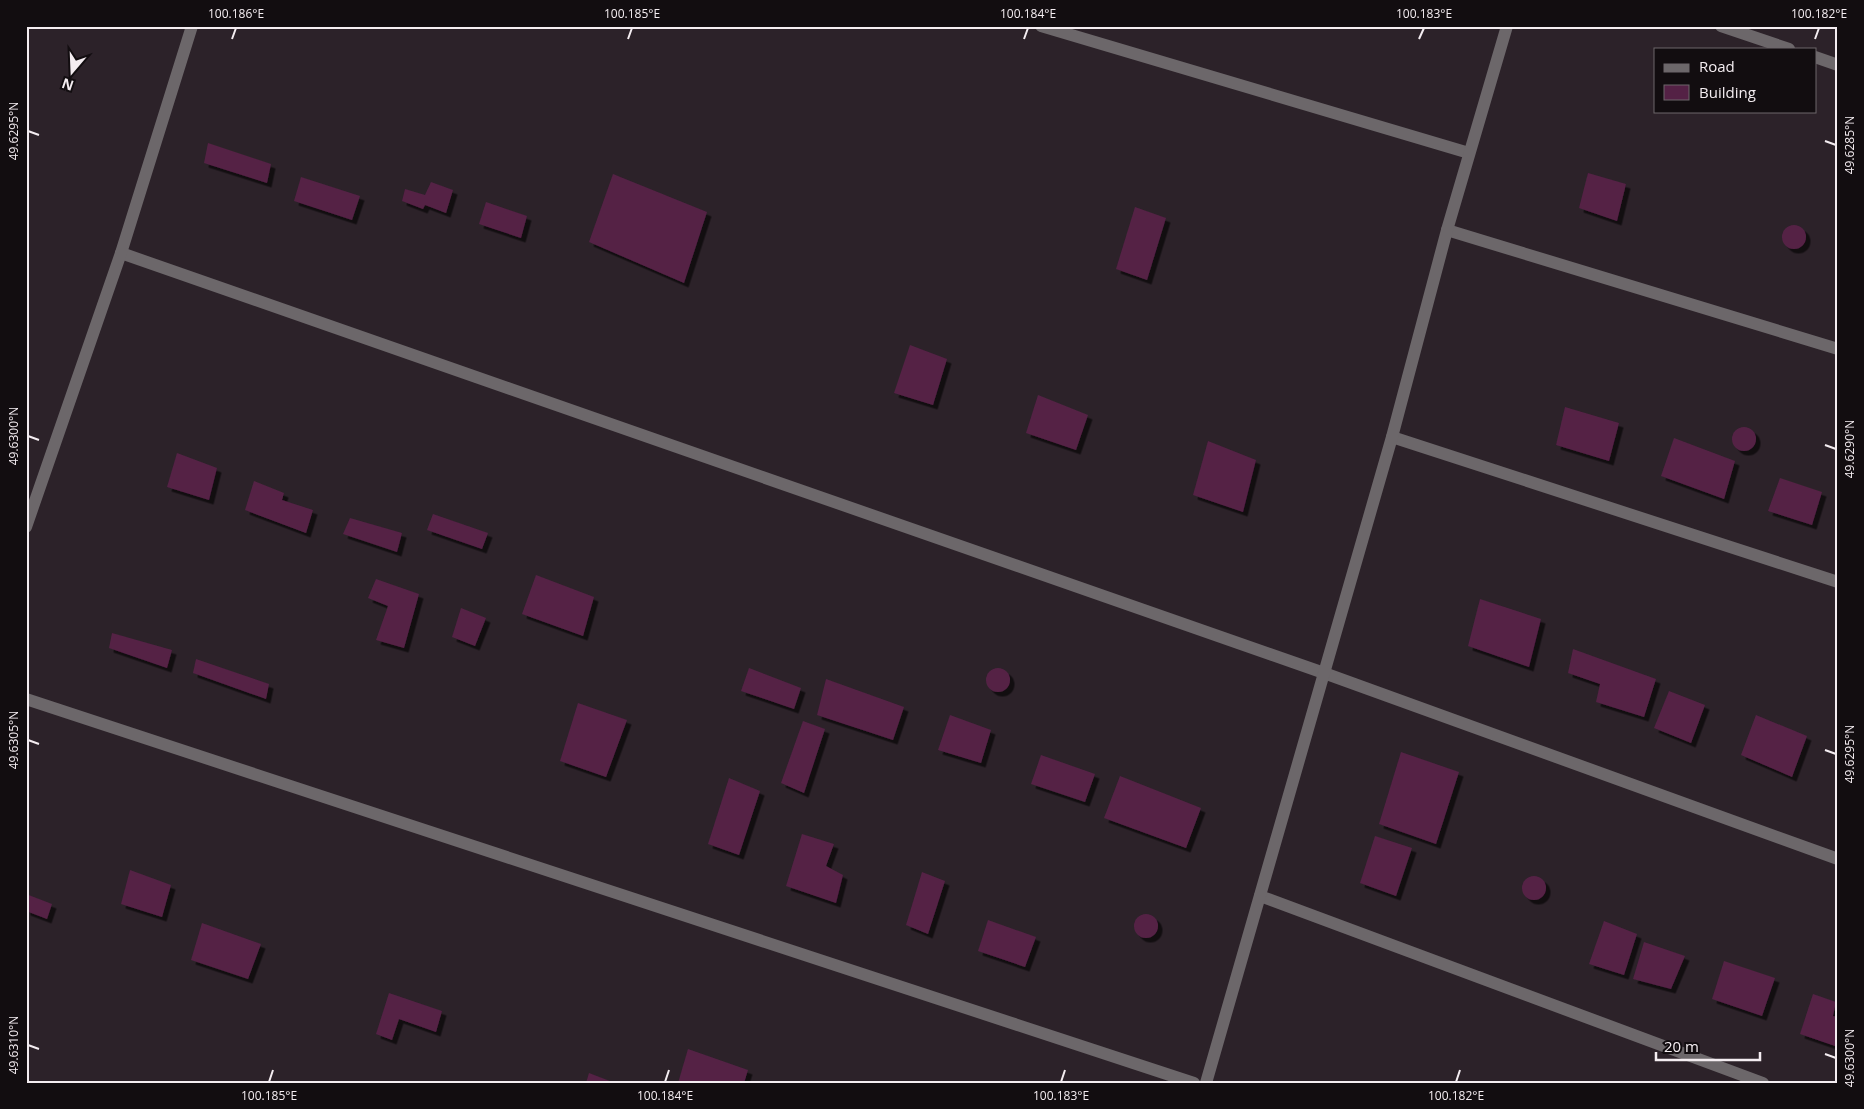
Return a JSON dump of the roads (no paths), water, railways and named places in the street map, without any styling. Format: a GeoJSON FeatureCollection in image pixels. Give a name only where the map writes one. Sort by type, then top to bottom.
{"type":"FeatureCollection","features":[{"type":"Feature","properties":{"kind":"street"},"geometry":{"type":"LineString","coordinates":[[26,527],[121,253],[192,26]]}},
{"type":"Feature","properties":{"kind":"street"},"geometry":{"type":"LineString","coordinates":[[1041,26],[1469,154]]}},
{"type":"Feature","properties":{"kind":"street"},"geometry":{"type":"LineString","coordinates":[[1206,1083],[1392,437],[1447,230],[1507,26]]}},
{"type":"Feature","properties":{"kind":"street"},"geometry":{"type":"LineString","coordinates":[[1720,26],[1786,48]]}},
{"type":"Feature","properties":{"kind":"street"},"geometry":{"type":"LineString","coordinates":[[1816,57],[1838,65]]}},
{"type":"Feature","properties":{"kind":"street"},"geometry":{"type":"LineString","coordinates":[[1447,230],[1838,348]]}},
{"type":"Feature","properties":{"kind":"street"},"geometry":{"type":"LineString","coordinates":[[121,253],[1324,673],[1838,859]]}},
{"type":"Feature","properties":{"kind":"street"},"geometry":{"type":"LineString","coordinates":[[1392,437],[1838,582]]}},
{"type":"Feature","properties":{"kind":"street"},"geometry":{"type":"LineString","coordinates":[[26,699],[1194,1083]]}},
{"type":"Feature","properties":{"kind":"street"},"geometry":{"type":"LineString","coordinates":[[1260,896],[1763,1083]]}}]}
